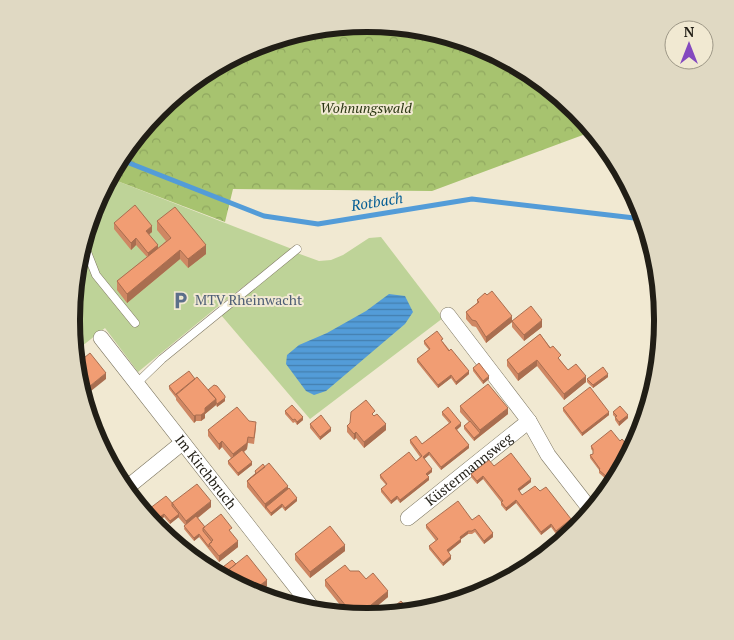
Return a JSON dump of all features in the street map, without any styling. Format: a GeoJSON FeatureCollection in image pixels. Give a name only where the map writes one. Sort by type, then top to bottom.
{"type":"FeatureCollection","features":[{"type":"Feature","properties":{"kind":"street"},"geometry":{"type":"LineString","coordinates":[[448,315],[529,421],[548,455],[587,505]]}},
{"type":"Feature","properties":{"kind":"street","name":"Im Kirchbruch"},"geometry":{"type":"LineString","coordinates":[[101,338],[307,601]]}},
{"type":"Feature","properties":{"kind":"street","name":"Küstermannsweg"},"geometry":{"type":"LineString","coordinates":[[408,518],[529,421]]}},
{"type":"Feature","properties":{"kind":"street"},"geometry":{"type":"LineString","coordinates":[[131,484],[182,443]]}},
{"type":"Feature","properties":{"kind":"lane"},"geometry":{"type":"LineString","coordinates":[[136,384],[162,359],[296,249]]}},
{"type":"Feature","properties":{"kind":"lane"},"geometry":{"type":"LineString","coordinates":[[87,253],[96,275],[135,323]]}},
{"type":"Feature","properties":{"kind":"green space","name":"Wohnungswald"},"geometry":{"type":"Polygon","coordinates":[[[367,32],[405,35],[441,42],[477,54],[527,81],[557,104],[586,134],[432,191],[233,189],[225,222],[116,180],[128,160],[151,130],[192,92],[240,62],[293,42],[329,35],[367,32]]]}},
{"type":"Feature","properties":{"kind":"green space"},"geometry":{"type":"Polygon","coordinates":[[[116,180],[292,249],[138,372],[105,328],[81,347],[80,301],[85,264],[101,210],[116,180]]]}},
{"type":"Feature","properties":{"kind":"green space"},"geometry":{"type":"Polygon","coordinates":[[[381,237],[443,318],[310,419],[221,315],[297,253],[319,261],[331,260],[343,255],[369,238],[381,237]]]}},
{"type":"Feature","properties":{"kind":"water"},"geometry":{"type":"Polygon","coordinates":[[[389,294],[405,296],[413,312],[405,324],[326,391],[314,395],[306,391],[286,364],[287,355],[299,345],[327,333],[366,311],[389,294]]]}},
{"type":"Feature","properties":{"kind":"building"},"geometry":{"type":"Polygon","coordinates":[[[135,205],[152,226],[146,231],[158,245],[148,253],[136,238],[131,243],[114,223],[135,205]]]}},
{"type":"Feature","properties":{"kind":"building"},"geometry":{"type":"Polygon","coordinates":[[[175,207],[206,245],[188,259],[180,250],[127,294],[117,281],[171,238],[157,221],[175,207]]]}},
{"type":"Feature","properties":{"kind":"building"},"geometry":{"type":"Polygon","coordinates":[[[492,291],[512,316],[486,337],[476,321],[472,320],[466,312],[479,302],[477,300],[485,293],[487,295],[492,291]]]}},
{"type":"Feature","properties":{"kind":"building"},"geometry":{"type":"Polygon","coordinates":[[[531,306],[542,320],[524,335],[512,321],[531,306]]]}},
{"type":"Feature","properties":{"kind":"building"},"geometry":{"type":"Polygon","coordinates":[[[437,331],[449,351],[451,349],[469,371],[456,382],[451,375],[438,385],[417,359],[430,349],[424,341],[437,331]]]}},
{"type":"Feature","properties":{"kind":"building"},"geometry":{"type":"Polygon","coordinates":[[[540,334],[550,348],[553,346],[561,355],[558,358],[568,370],[576,364],[586,376],[564,394],[537,360],[518,374],[507,360],[540,334]]]}},
{"type":"Feature","properties":{"kind":"building"},"geometry":{"type":"Polygon","coordinates":[[[90,353],[106,373],[88,388],[85,376],[82,359],[90,353]]]}},
{"type":"Feature","properties":{"kind":"building"},"geometry":{"type":"Polygon","coordinates":[[[479,363],[489,376],[483,381],[473,368],[479,363]]]}},
{"type":"Feature","properties":{"kind":"building"},"geometry":{"type":"Polygon","coordinates":[[[603,367],[608,374],[593,385],[587,379],[603,367]]]}},
{"type":"Feature","properties":{"kind":"building"},"geometry":{"type":"Polygon","coordinates":[[[189,371],[195,379],[176,395],[169,386],[189,371]]]}},
{"type":"Feature","properties":{"kind":"building"},"geometry":{"type":"Polygon","coordinates":[[[197,377],[216,399],[205,408],[205,412],[194,416],[176,394],[197,377]]]}},
{"type":"Feature","properties":{"kind":"building"},"geometry":{"type":"Polygon","coordinates":[[[488,384],[508,408],[480,430],[460,406],[488,384]]]}},
{"type":"Feature","properties":{"kind":"building"},"geometry":{"type":"Polygon","coordinates":[[[214,385],[225,396],[217,404],[216,399],[208,390],[214,385]]]}},
{"type":"Feature","properties":{"kind":"building"},"geometry":{"type":"Polygon","coordinates":[[[590,387],[609,412],[582,433],[563,408],[590,387]]]}},
{"type":"Feature","properties":{"kind":"building"},"geometry":{"type":"Polygon","coordinates":[[[366,400],[375,411],[372,414],[374,416],[377,414],[386,424],[364,442],[356,432],[354,434],[347,426],[350,423],[351,412],[366,400]]]}},
{"type":"Feature","properties":{"kind":"building"},"geometry":{"type":"Polygon","coordinates":[[[292,405],[303,417],[297,422],[285,411],[292,405]]]}},
{"type":"Feature","properties":{"kind":"building"},"geometry":{"type":"Polygon","coordinates":[[[620,406],[628,415],[619,422],[613,412],[620,406]]]}},
{"type":"Feature","properties":{"kind":"building"},"geometry":{"type":"Polygon","coordinates":[[[237,407],[249,421],[256,422],[254,438],[248,437],[247,443],[233,454],[222,441],[219,444],[208,430],[237,407]]]}},
{"type":"Feature","properties":{"kind":"building"},"geometry":{"type":"Polygon","coordinates":[[[448,407],[461,423],[455,428],[469,445],[441,467],[429,452],[423,457],[432,469],[426,474],[429,477],[400,500],[397,496],[391,501],[381,489],[387,484],[380,475],[409,452],[416,461],[422,456],[410,440],[416,436],[422,444],[451,422],[442,412],[448,407]]]}},
{"type":"Feature","properties":{"kind":"building"},"geometry":{"type":"Polygon","coordinates":[[[321,415],[331,428],[320,437],[310,424],[321,415]]]}},
{"type":"Feature","properties":{"kind":"building"},"geometry":{"type":"Polygon","coordinates":[[[470,421],[480,433],[474,438],[464,426],[470,421]]]}},
{"type":"Feature","properties":{"kind":"building"},"geometry":{"type":"Polygon","coordinates":[[[611,430],[620,441],[622,439],[626,444],[607,478],[599,470],[590,455],[593,454],[591,446],[611,430]]]}},
{"type":"Feature","properties":{"kind":"building"},"geometry":{"type":"Polygon","coordinates":[[[242,450],[252,462],[238,473],[228,461],[242,450]]]}},
{"type":"Feature","properties":{"kind":"building"},"geometry":{"type":"Polygon","coordinates":[[[511,453],[531,479],[518,489],[522,495],[535,486],[540,491],[546,487],[571,519],[556,531],[551,524],[541,532],[516,500],[506,508],[501,502],[503,501],[483,476],[477,481],[471,474],[489,460],[494,466],[511,453]]]}},
{"type":"Feature","properties":{"kind":"building"},"geometry":{"type":"Polygon","coordinates":[[[269,463],[288,486],[265,504],[247,481],[269,463]]]}},
{"type":"Feature","properties":{"kind":"building"},"geometry":{"type":"Polygon","coordinates":[[[263,464],[265,467],[247,481],[256,473],[255,471],[263,464]]]}},
{"type":"Feature","properties":{"kind":"building"},"geometry":{"type":"Polygon","coordinates":[[[197,484],[211,501],[186,521],[172,503],[197,484]]]}},
{"type":"Feature","properties":{"kind":"building"},"geometry":{"type":"Polygon","coordinates":[[[289,488],[297,498],[285,508],[282,504],[271,513],[266,507],[289,488]]]}},
{"type":"Feature","properties":{"kind":"building"},"geometry":{"type":"Polygon","coordinates":[[[166,496],[179,514],[170,521],[164,514],[159,518],[150,508],[166,496]]]}},
{"type":"Feature","properties":{"kind":"building"},"geometry":{"type":"Polygon","coordinates":[[[458,501],[472,520],[479,515],[493,533],[484,541],[475,529],[468,531],[447,550],[451,556],[443,563],[429,546],[438,539],[426,525],[458,501]]]}},
{"type":"Feature","properties":{"kind":"building"},"geometry":{"type":"Polygon","coordinates":[[[221,514],[232,528],[229,530],[238,541],[219,556],[209,544],[213,540],[203,528],[221,514]]]}},
{"type":"Feature","properties":{"kind":"building"},"geometry":{"type":"Polygon","coordinates":[[[196,516],[205,527],[203,531],[212,542],[209,544],[209,547],[199,534],[194,538],[184,526],[196,516]]]}},
{"type":"Feature","properties":{"kind":"building"},"geometry":{"type":"Polygon","coordinates":[[[330,526],[345,545],[310,572],[295,554],[330,526]]]}},
{"type":"Feature","properties":{"kind":"building"},"geometry":{"type":"Polygon","coordinates":[[[247,555],[267,580],[258,586],[227,571],[247,555]]]}},
{"type":"Feature","properties":{"kind":"building"},"geometry":{"type":"Polygon","coordinates":[[[232,560],[236,564],[227,571],[222,568],[232,560]]]}},
{"type":"Feature","properties":{"kind":"building"},"geometry":{"type":"Polygon","coordinates":[[[345,565],[350,571],[359,571],[366,579],[373,573],[388,591],[367,608],[345,607],[325,580],[345,565]]]}},
{"type":"Feature","properties":{"kind":"building"},"geometry":{"type":"Polygon","coordinates":[[[401,601],[404,605],[395,606],[401,601]]]}},
{"type":"Feature","properties":{"kind":"waterway","name":"Rotbach"},"geometry":{"type":"LineString","coordinates":[[127,162],[264,216],[318,224],[472,199],[636,218]]}},
{"type":"Feature","properties":{"kind":"place","name":"MTV Rheinwacht"},"geometry":{"type":"Point","coordinates":[181,300]}}]}
